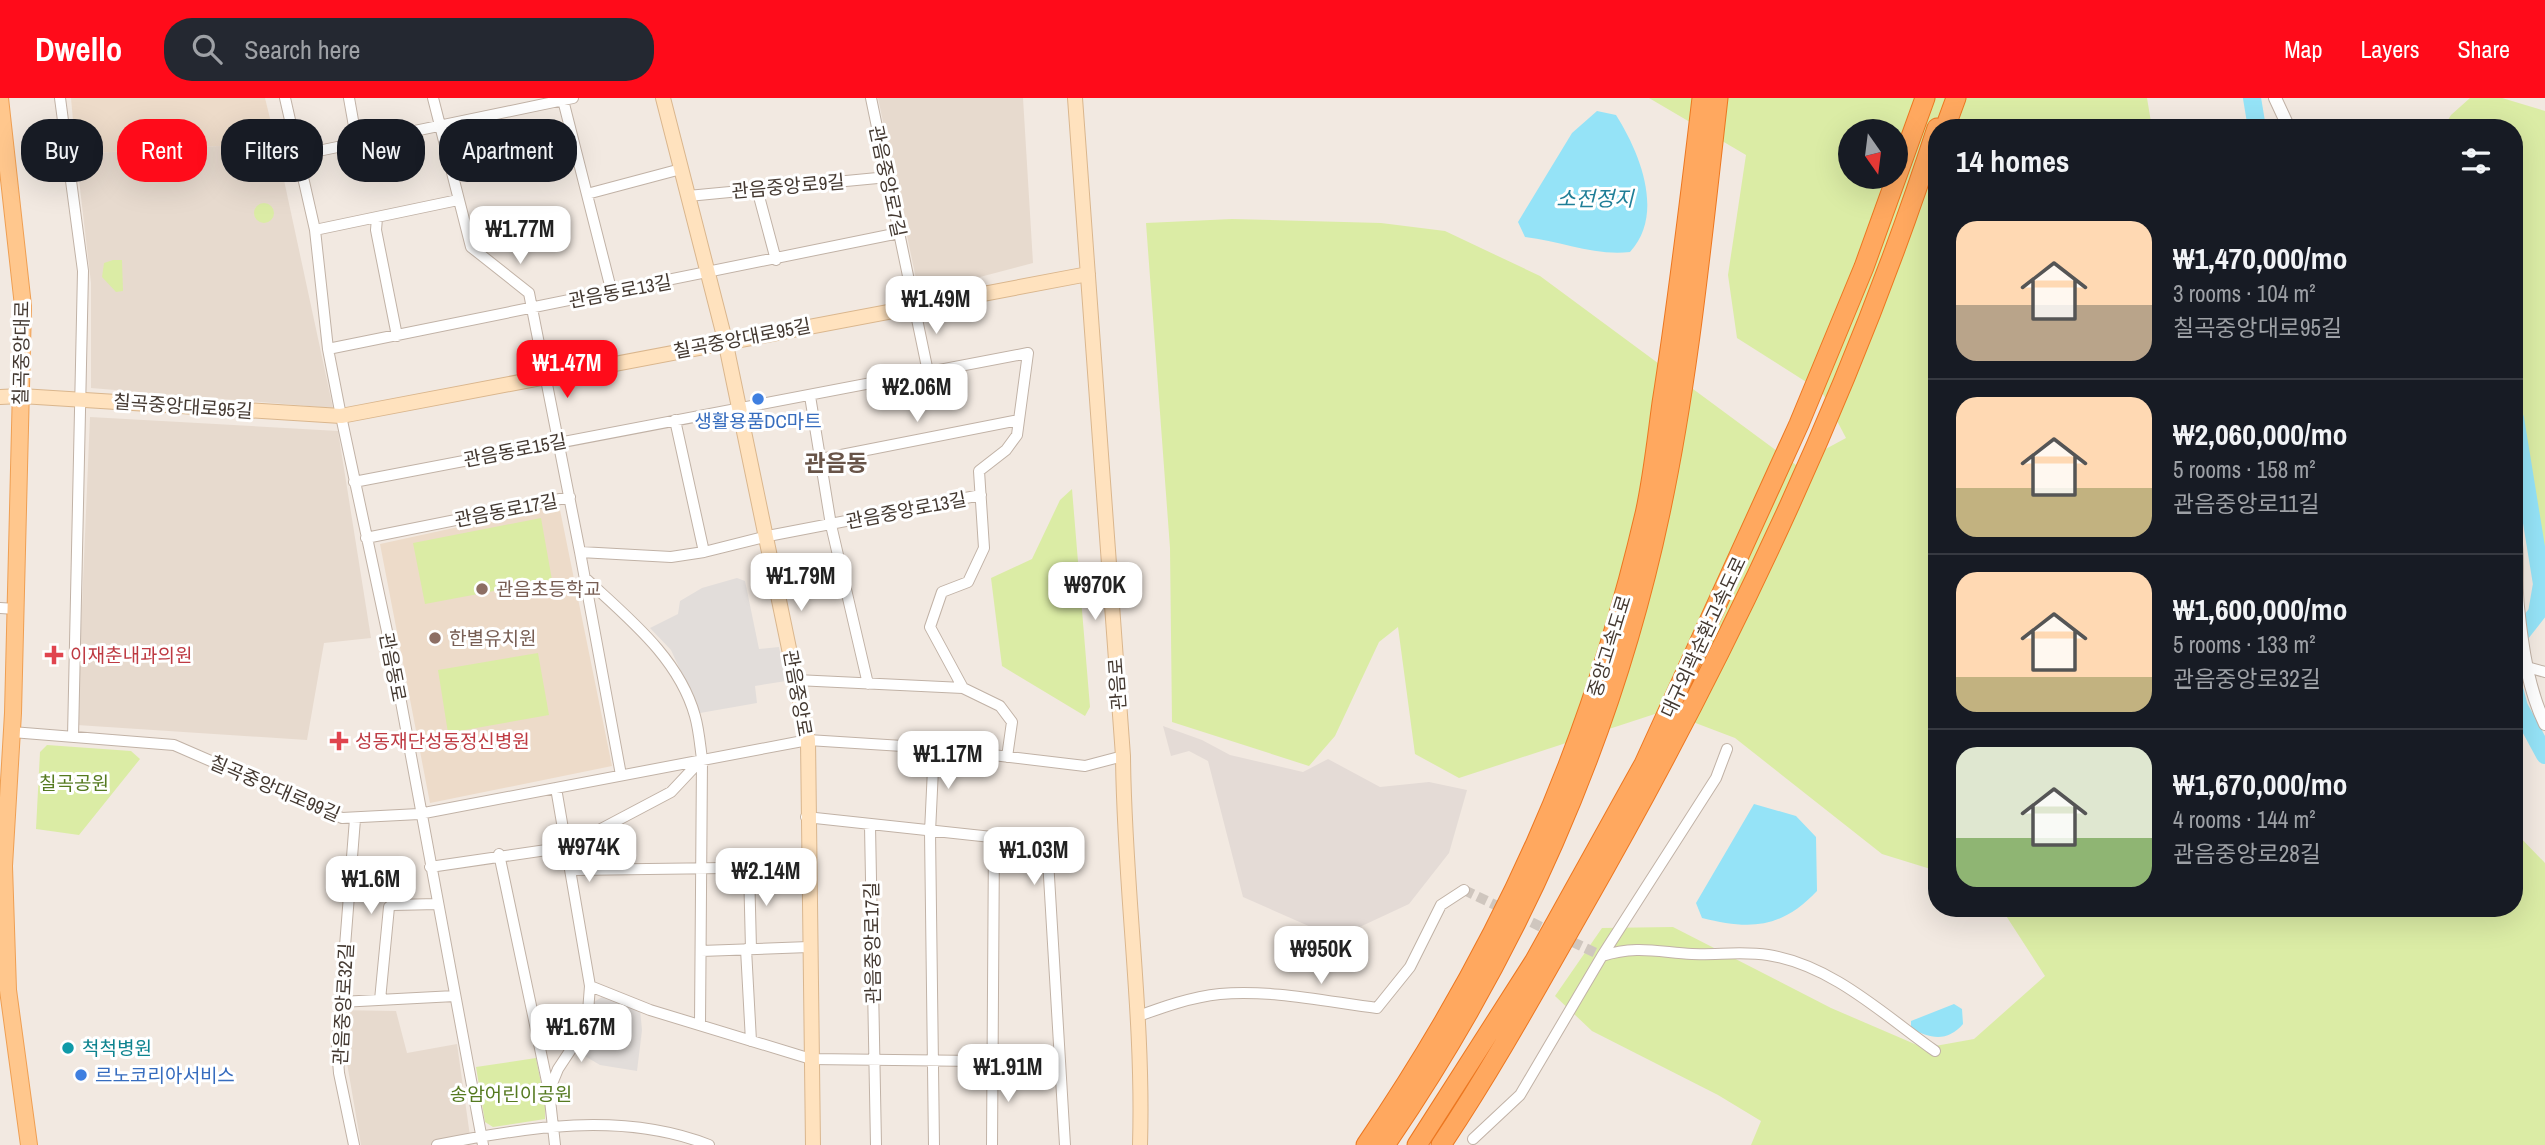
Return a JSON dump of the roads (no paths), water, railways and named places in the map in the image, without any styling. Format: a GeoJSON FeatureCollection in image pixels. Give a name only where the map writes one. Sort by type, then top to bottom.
{"type":"FeatureCollection","features":[{"type":"Feature","properties":{"kind":"highway","name":"중앙고속도로"},"geometry":{"type":"LineString","coordinates":[[1366,1145],[1404,1089],[1499,927],[1576,752],[1615,632],[1648,497],[1680,281],[1702,98]]}},
{"type":"Feature","properties":{"kind":"highway","name":"중앙고속도로"},"geometry":{"type":"LineString","coordinates":[[1385,1145],[1418,1098],[1510,938],[1564,823],[1599,730],[1633,622],[1660,513],[1686,358],[1718,98]]}},
{"type":"Feature","properties":{"kind":"highway"},"geometry":{"type":"LineString","coordinates":[[1908,126],[1915,98]]}},
{"type":"Feature","properties":{"kind":"highway","name":"대구외곽순환고속도로"},"geometry":{"type":"LineString","coordinates":[[1908,144],[1925,98]]}},
{"type":"Feature","properties":{"kind":"highway","name":"대구외곽순환고속도로"},"geometry":{"type":"LineString","coordinates":[[1940,119],[1947,98]]}},
{"type":"Feature","properties":{"kind":"highway"},"geometry":{"type":"LineString","coordinates":[[1948,119],[1956,98]]}},
{"type":"Feature","properties":{"kind":"highway","name":"대구외곽순환고속도로"},"geometry":{"type":"LineString","coordinates":[[1441,1145],[1543,976],[1653,783],[1700,693],[1788,506],[1883,283],[1928,155]]}},
{"type":"Feature","properties":{"kind":"highway"},"geometry":{"type":"LineString","coordinates":[[1904,226],[1928,174]]}},
{"type":"Feature","properties":{"kind":"highway","name":"대구외곽순환고속도로"},"geometry":{"type":"LineString","coordinates":[[1417,1145],[1534,962],[1644,764],[1799,424],[1864,267],[1891,189]]}},
{"type":"Feature","properties":{"kind":"main road","name":"칠곡중앙대로"},"geometry":{"type":"LineString","coordinates":[[0,98],[22,293],[21,396],[8,609],[12,732],[4,783],[4,988],[29,1145]]}},
{"type":"Feature","properties":{"kind":"main road","name":"관음중앙로"},"geometry":{"type":"LineString","coordinates":[[663,98],[725,341],[768,537],[808,740],[806,817],[813,1145]]}},
{"type":"Feature","properties":{"kind":"main road","name":"관음로"},"geometry":{"type":"LineString","coordinates":[[1075,98],[1123,756],[1123,818],[1141,1092],[1140,1145]]}},
{"type":"Feature","properties":{"kind":"main road","name":"칠곡중앙대로95길"},"geometry":{"type":"LineString","coordinates":[[0,397],[81,399],[341,416],[1087,274]]}},
{"type":"Feature","properties":{"kind":"street"},"geometry":{"type":"LineString","coordinates":[[60,98],[83,271],[74,737]]}},
{"type":"Feature","properties":{"kind":"street","name":"관음동로"},"geometry":{"type":"LineString","coordinates":[[285,98],[290,119]]}},
{"type":"Feature","properties":{"kind":"street"},"geometry":{"type":"LineString","coordinates":[[349,98],[353,119]]}},
{"type":"Feature","properties":{"kind":"street"},"geometry":{"type":"LineString","coordinates":[[433,98],[439,122]]}},
{"type":"Feature","properties":{"kind":"street","name":"관음중앙로7길"},"geometry":{"type":"LineString","coordinates":[[871,98],[928,372]]}},
{"type":"Feature","properties":{"kind":"street"},"geometry":{"type":"LineString","coordinates":[[2275,98],[2284,119]]}},
{"type":"Feature","properties":{"kind":"street"},"geometry":{"type":"LineString","coordinates":[[473,119],[568,99],[587,194],[612,293]]}},
{"type":"Feature","properties":{"kind":"street"},"geometry":{"type":"LineString","coordinates":[[587,194],[681,169]]}},
{"type":"Feature","properties":{"kind":"street","name":"관음중앙로9길"},"geometry":{"type":"LineString","coordinates":[[688,196],[888,177]]}},
{"type":"Feature","properties":{"kind":"street","name":"관음동로"},"geometry":{"type":"LineString","coordinates":[[305,182],[315,230],[328,349],[394,664],[419,814],[482,1141]]}},
{"type":"Feature","properties":{"kind":"street"},"geometry":{"type":"LineString","coordinates":[[454,182],[471,247],[529,293],[570,497]]}},
{"type":"Feature","properties":{"kind":"street"},"geometry":{"type":"LineString","coordinates":[[757,189],[776,260],[899,233]]}},
{"type":"Feature","properties":{"kind":"street"},"geometry":{"type":"LineString","coordinates":[[315,230],[458,200]]}},
{"type":"Feature","properties":{"kind":"street"},"geometry":{"type":"LineString","coordinates":[[377,218],[376,230],[397,336]]}},
{"type":"Feature","properties":{"kind":"street","name":"관음동로13길"},"geometry":{"type":"LineString","coordinates":[[328,349],[776,260]]}},
{"type":"Feature","properties":{"kind":"street","name":"관음동로15길"},"geometry":{"type":"LineString","coordinates":[[354,482],[1028,353],[1019,420]]}},
{"type":"Feature","properties":{"kind":"street"},"geometry":{"type":"LineString","coordinates":[[810,396],[831,525]]}},
{"type":"Feature","properties":{"kind":"street"},"geometry":{"type":"LineString","coordinates":[[675,420],[704,552]]}},
{"type":"Feature","properties":{"kind":"street"},"geometry":{"type":"LineString","coordinates":[[821,459],[1019,420],[1017,435],[1006,450],[979,471],[984,548],[975,573],[968,582],[943,592],[930,627],[963,688]]}},
{"type":"Feature","properties":{"kind":"street","name":"관음중앙로13길"},"geometry":{"type":"LineString","coordinates":[[768,537],[981,495]]}},
{"type":"Feature","properties":{"kind":"street","name":"관음동로17길"},"geometry":{"type":"LineString","coordinates":[[366,538],[570,497],[585,578]]}},
{"type":"Feature","properties":{"kind":"street","name":"관음중앙로13길"},"geometry":{"type":"LineString","coordinates":[[831,525],[867,684]]}},
{"type":"Feature","properties":{"kind":"street"},"geometry":{"type":"LineString","coordinates":[[580,552],[671,556],[704,552],[768,537]]}},
{"type":"Feature","properties":{"kind":"street"},"geometry":{"type":"LineString","coordinates":[[585,578],[664,657],[695,717],[702,759],[704,868],[700,1025]]}},
{"type":"Feature","properties":{"kind":"street"},"geometry":{"type":"LineString","coordinates":[[585,578],[621,775]]}},
{"type":"Feature","properties":{"kind":"street"},"geometry":{"type":"LineString","coordinates":[[2523,637],[2533,694],[2545,724]]}},
{"type":"Feature","properties":{"kind":"street"},"geometry":{"type":"LineString","coordinates":[[2527,661],[2545,672]]}},
{"type":"Feature","properties":{"kind":"street"},"geometry":{"type":"LineString","coordinates":[[796,680],[963,688],[1000,706],[1012,722],[1007,757]]}},
{"type":"Feature","properties":{"kind":"street","name":"칠곡중앙대로99길"},"geometry":{"type":"LineString","coordinates":[[12,732],[174,745],[342,818],[355,819],[419,814],[808,740],[934,748],[1085,766],[1123,756]]}},
{"type":"Feature","properties":{"kind":"street"},"geometry":{"type":"LineString","coordinates":[[934,748],[930,832],[934,1145]]}},
{"type":"Feature","properties":{"kind":"street"},"geometry":{"type":"LineString","coordinates":[[1473,1139],[1520,1095],[1602,956],[1716,778],[1727,749]]}},
{"type":"Feature","properties":{"kind":"street"},"geometry":{"type":"LineString","coordinates":[[430,867],[499,854],[567,847],[671,792],[702,759]]}},
{"type":"Feature","properties":{"kind":"street"},"geometry":{"type":"LineString","coordinates":[[549,1091],[558,1069],[587,1025],[590,986],[556,788]]}},
{"type":"Feature","properties":{"kind":"street"},"geometry":{"type":"LineString","coordinates":[[806,817],[1047,843],[1065,1145]]}},
{"type":"Feature","properties":{"kind":"street","name":"관음중앙로32길"},"geometry":{"type":"LineString","coordinates":[[354,1145],[339,1073],[340,1002],[351,902],[355,819]]}},
{"type":"Feature","properties":{"kind":"street","name":"관음중앙로17길"},"geometry":{"type":"LineString","coordinates":[[870,826],[876,1145]]}},
{"type":"Feature","properties":{"kind":"street"},"geometry":{"type":"LineString","coordinates":[[992,1145],[994,838]]}},
{"type":"Feature","properties":{"kind":"street"},"geometry":{"type":"LineString","coordinates":[[499,854],[549,1091],[555,1145]]}},
{"type":"Feature","properties":{"kind":"street"},"geometry":{"type":"LineString","coordinates":[[571,870],[808,867]]}},
{"type":"Feature","properties":{"kind":"street"},"geometry":{"type":"LineString","coordinates":[[749,868],[751,1041]]}},
{"type":"Feature","properties":{"kind":"street"},"geometry":{"type":"LineString","coordinates":[[1136,1017],[1172,1004],[1221,994],[1377,1008],[1410,967],[1441,905],[1464,890]]}},
{"type":"Feature","properties":{"kind":"street"},"geometry":{"type":"LineString","coordinates":[[380,1000],[389,908],[392,905],[438,904]]}},
{"type":"Feature","properties":{"kind":"street"},"geometry":{"type":"LineString","coordinates":[[701,951],[809,947]]}},
{"type":"Feature","properties":{"kind":"street"},"geometry":{"type":"LineString","coordinates":[[1602,956],[1627,948],[1681,953],[1766,954],[1801,963],[1827,974],[1935,1051]]}},
{"type":"Feature","properties":{"kind":"street"},"geometry":{"type":"LineString","coordinates":[[590,986],[700,1025],[811,1059],[1060,1062]]}},
{"type":"Feature","properties":{"kind":"street"},"geometry":{"type":"LineString","coordinates":[[340,1002],[455,996]]}},
{"type":"Feature","properties":{"kind":"street"},"geometry":{"type":"LineString","coordinates":[[437,1145],[482,1141],[551,1125],[657,1129],[709,1145]]}},
{"type":"Feature","properties":{"kind":"water","name":"소전정지"},"geometry":{"type":"Polygon","coordinates":[[[1597,111],[1616,115],[1640,165],[1647,202],[1646,220],[1640,237],[1630,252],[1617,253],[1525,237],[1518,222],[1572,133],[1597,111]]]}},
{"type":"Feature","properties":{"kind":"water"},"geometry":{"type":"Polygon","coordinates":[[[1754,804],[1796,816],[1816,837],[1817,891],[1791,913],[1764,923],[1735,924],[1702,918],[1696,903],[1754,804]]]}},
{"type":"Feature","properties":{"kind":"water"},"geometry":{"type":"Polygon","coordinates":[[[1954,1004],[1962,1009],[1963,1024],[1951,1034],[1938,1037],[1925,1035],[1911,1028],[1911,1021],[1954,1004]]]}},
{"type":"Feature","properties":{"kind":"waterway"},"geometry":{"type":"LineString","coordinates":[[2252,98],[2256,119]]}},
{"type":"Feature","properties":{"kind":"waterway"},"geometry":{"type":"LineString","coordinates":[[2523,467],[2542,584],[2537,613],[2523,631]]}},
{"type":"Feature","properties":{"kind":"waterway"},"geometry":{"type":"LineString","coordinates":[[2523,714],[2545,755]]}},
{"type":"Feature","properties":{"kind":"tunnel"},"geometry":{"type":"LineString","coordinates":[[1464,890],[1602,956]]}},
{"type":"Feature","properties":{"kind":"place","name":"생활용품DC마트"},"geometry":{"type":"Point","coordinates":[758,399]}},
{"type":"Feature","properties":{"kind":"place","name":"관음초등학교"},"geometry":{"type":"Point","coordinates":[482,589]}},
{"type":"Feature","properties":{"kind":"place","name":"한별유치원"},"geometry":{"type":"Point","coordinates":[435,638]}},
{"type":"Feature","properties":{"kind":"place","name":"이재춘내과의원"},"geometry":{"type":"Point","coordinates":[54,655]}},
{"type":"Feature","properties":{"kind":"place","name":"성동재단성동정신병원"},"geometry":{"type":"Point","coordinates":[339,741]}},
{"type":"Feature","properties":{"kind":"place","name":"척척병원"},"geometry":{"type":"Point","coordinates":[68,1048]}},
{"type":"Feature","properties":{"kind":"place","name":"르노코리아서비스"},"geometry":{"type":"Point","coordinates":[81,1075]}},
{"type":"Feature","properties":{"kind":"district","name":"관음동"},"geometry":{"type":"Point","coordinates":[836,462]}},
{"type":"Feature","properties":{"kind":"park label","name":"칠곡공원"},"geometry":{"type":"Point","coordinates":[74,783]}},
{"type":"Feature","properties":{"kind":"park label","name":"송암어린이공원"},"geometry":{"type":"Point","coordinates":[511,1094]}}]}
